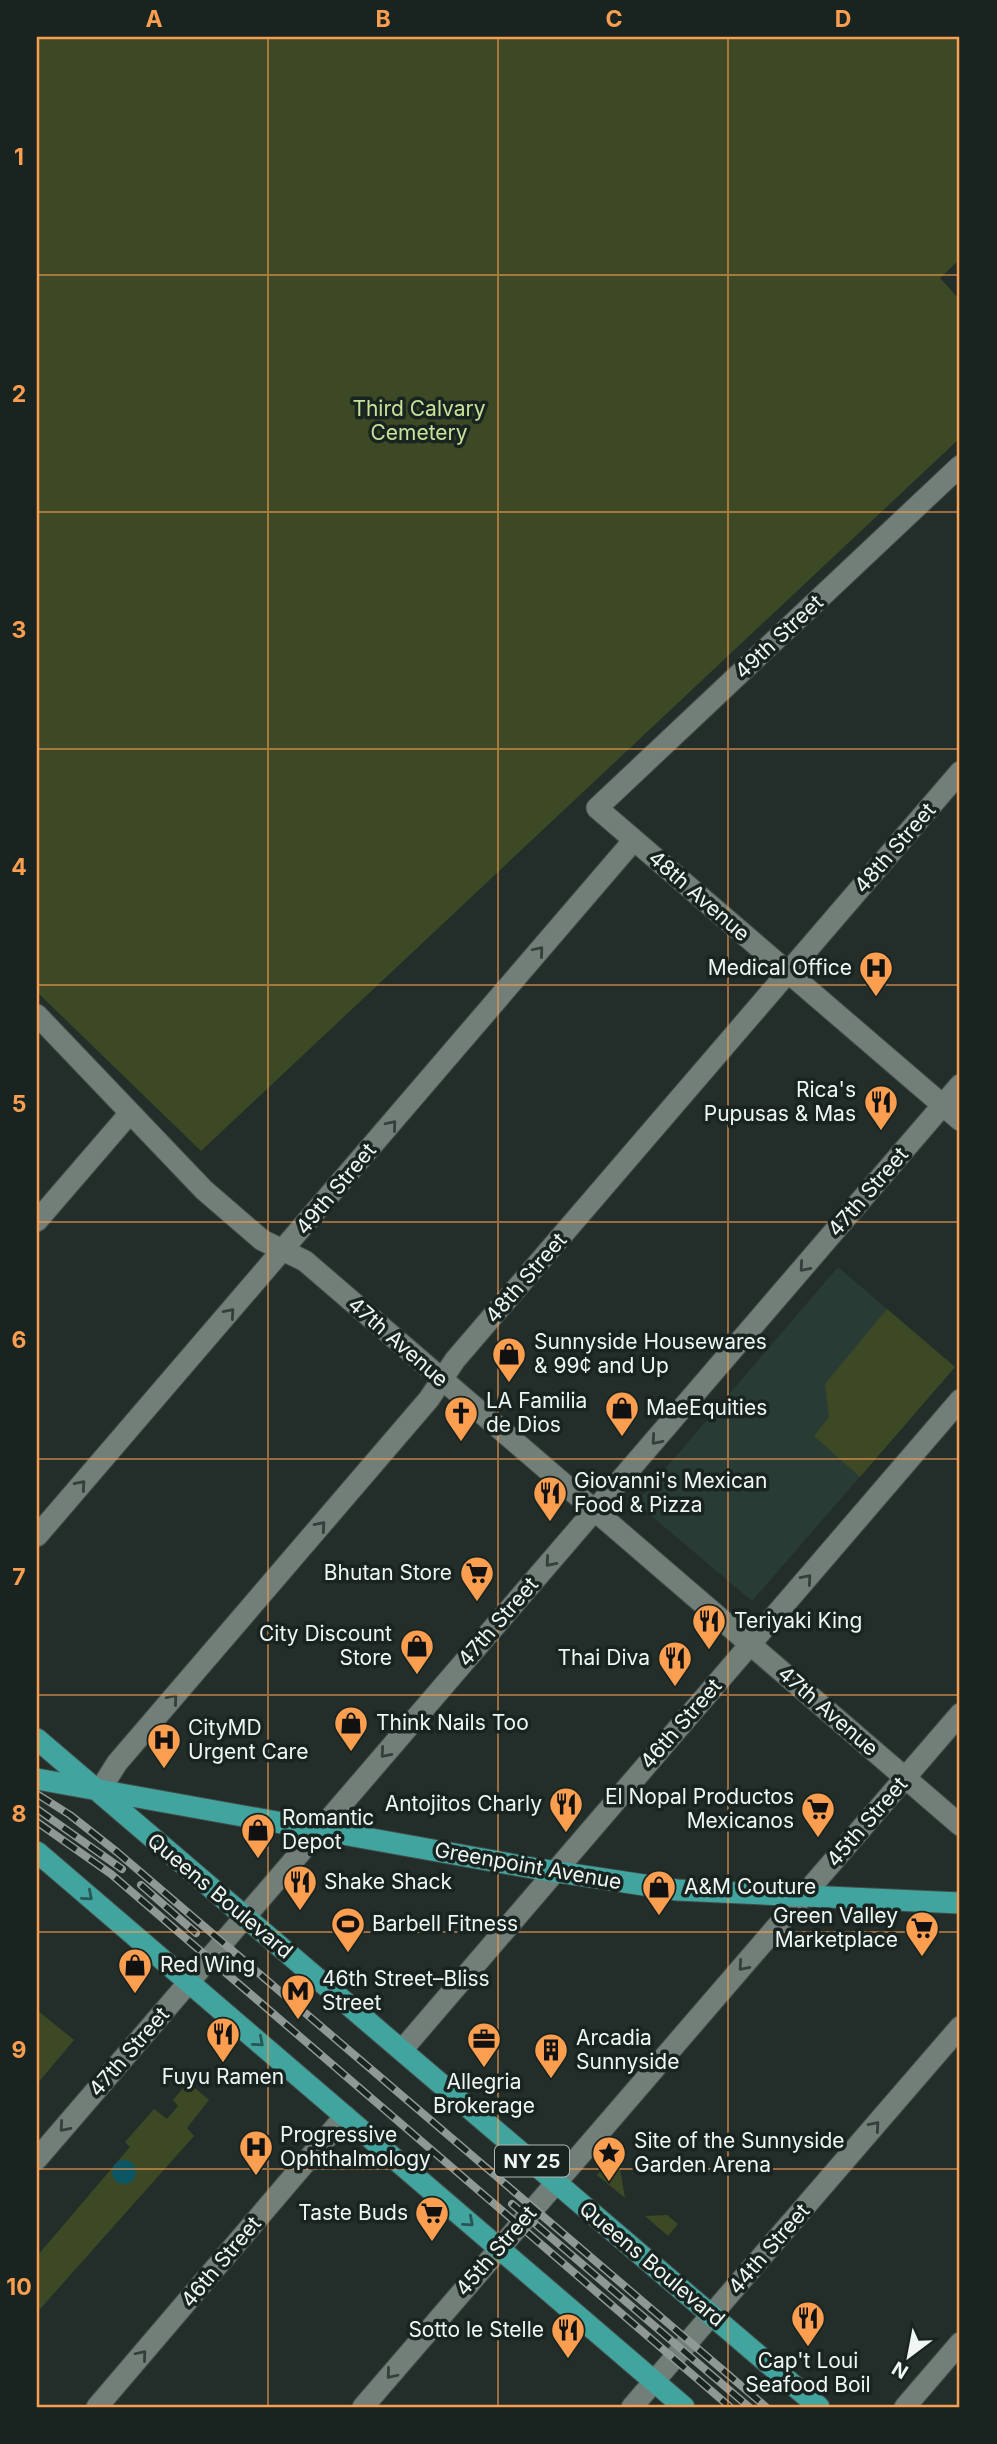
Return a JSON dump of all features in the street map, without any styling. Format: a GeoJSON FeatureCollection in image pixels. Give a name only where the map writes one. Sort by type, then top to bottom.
{"type":"FeatureCollection","features":[{"type":"Feature","properties":{"kind":"main road","name":"Queens Boulevard"},"geometry":{"type":"LineString","coordinates":[[37,1739],[100,1790],[819,2407]]}},
{"type":"Feature","properties":{"kind":"main road","name":"Greenpoint Avenue"},"geometry":{"type":"LineString","coordinates":[[37,1779],[554,1872],[677,1890],[960,1903]]}},
{"type":"Feature","properties":{"kind":"main road","name":"Greenpoint Avenue"},"geometry":{"type":"LineString","coordinates":[[37,1789],[63,1793],[100,1790]]}},
{"type":"Feature","properties":{"kind":"main road"},"geometry":{"type":"LineString","coordinates":[[37,1852],[684,2407]]}},
{"type":"Feature","properties":{"kind":"street","name":"49th Street"},"geometry":{"type":"LineString","coordinates":[[597,808],[960,466]]}},
{"type":"Feature","properties":{"kind":"street","name":"48th Street"},"geometry":{"type":"LineString","coordinates":[[100,1790],[117,1763],[960,772]]}},
{"type":"Feature","properties":{"kind":"street","name":"48th Avenue"},"geometry":{"type":"LineString","coordinates":[[597,808],[960,1120]]}},
{"type":"Feature","properties":{"kind":"street","name":"49th Street"},"geometry":{"type":"LineString","coordinates":[[37,1536],[634,841]]}},
{"type":"Feature","properties":{"kind":"street","name":"47th Avenue"},"geometry":{"type":"LineString","coordinates":[[37,1015],[204,1190],[262,1240],[305,1261],[960,1825]]}},
{"type":"Feature","properties":{"kind":"street","name":"47th Street"},"geometry":{"type":"LineString","coordinates":[[37,2159],[960,1085]]}},
{"type":"Feature","properties":{"kind":"street"},"geometry":{"type":"LineString","coordinates":[[37,1221],[130,1113]]}},
{"type":"Feature","properties":{"kind":"street","name":"46th Street"},"geometry":{"type":"LineString","coordinates":[[402,2050],[960,1400]]}},
{"type":"Feature","properties":{"kind":"street","name":"45th Street"},"geometry":{"type":"LineString","coordinates":[[363,2407],[960,1714]]}},
{"type":"Feature","properties":{"kind":"street","name":"44th Street"},"geometry":{"type":"LineString","coordinates":[[632,2407],[960,2027]]}},
{"type":"Feature","properties":{"kind":"street","name":"46th Street"},"geometry":{"type":"LineString","coordinates":[[97,2407],[345,2116]]}},
{"type":"Feature","properties":{"kind":"street"},"geometry":{"type":"LineString","coordinates":[[905,2407],[960,2343]]}},
{"type":"Feature","properties":{"kind":"shaded area"},"geometry":{"type":"Polygon","coordinates":[[[838,1267],[955,1367],[752,1601],[636,1503],[838,1267]]]}},
{"type":"Feature","properties":{"kind":"green space","name":"Third Calvary Cemetery"},"geometry":{"type":"Polygon","coordinates":[[[37,37],[960,37],[960,259],[940,278],[960,300],[960,438],[201,1151],[37,992],[37,37]]]}},
{"type":"Feature","properties":{"kind":"green space"},"geometry":{"type":"Polygon","coordinates":[[[887,1309],[955,1367],[860,1477],[814,1436],[829,1417],[825,1384],[887,1309]]]}},
{"type":"Feature","properties":{"kind":"green space"},"geometry":{"type":"Polygon","coordinates":[[[37,2010],[74,2040],[37,2084],[37,2010]]]}},
{"type":"Feature","properties":{"kind":"green space"},"geometry":{"type":"Polygon","coordinates":[[[188,2082],[209,2100],[187,2128],[194,2136],[40,2309],[37,2307],[37,2256],[130,2147],[125,2142],[154,2109],[167,2119],[178,2106],[173,2100],[188,2082]]]}},
{"type":"Feature","properties":{"kind":"green space"},"geometry":{"type":"Polygon","coordinates":[[[607,2163],[620,2169],[625,2198],[597,2175],[607,2163]]]}},
{"type":"Feature","properties":{"kind":"green space"},"geometry":{"type":"Polygon","coordinates":[[[667,2215],[678,2224],[668,2236],[645,2216],[667,2215]]]}},
{"type":"Feature","properties":{"kind":"water"},"geometry":{"type":"Polygon","coordinates":[[[124,2160],[133,2163],[136,2172],[133,2181],[124,2184],[115,2181],[112,2172],[115,2163],[124,2160]]]}},
{"type":"Feature","properties":{"kind":"railway"},"geometry":{"type":"LineString","coordinates":[[37,1794],[70,1815],[117,1852],[766,2407]]}},
{"type":"Feature","properties":{"kind":"railway"},"geometry":{"type":"LineString","coordinates":[[37,1809],[122,1869]]}},
{"type":"Feature","properties":{"kind":"railway"},"geometry":{"type":"LineString","coordinates":[[37,1822],[111,1874],[730,2407]]}},
{"type":"Feature","properties":{"kind":"railway"},"geometry":{"type":"LineString","coordinates":[[141,1885],[196,1933]]}},
{"type":"Feature","properties":{"kind":"railway"},"geometry":{"type":"LineString","coordinates":[[512,2204],[749,2407]]}},
{"type":"Feature","properties":{"kind":"place","name":"Medical Office"},"geometry":{"type":"Point","coordinates":[876,998]}},
{"type":"Feature","properties":{"kind":"place","name":"Rica's Pupusas & Mas"},"geometry":{"type":"Point","coordinates":[881,1132]}},
{"type":"Feature","properties":{"kind":"place","name":"Sunnyside Housewares & 99¢ and Up"},"geometry":{"type":"Point","coordinates":[509,1384]}},
{"type":"Feature","properties":{"kind":"place","name":"MaeEquities"},"geometry":{"type":"Point","coordinates":[622,1438]}},
{"type":"Feature","properties":{"kind":"place","name":"LA Familia de Dios"},"geometry":{"type":"Point","coordinates":[461,1443]}},
{"type":"Feature","properties":{"kind":"place","name":"Giovanni's Mexican Food & Pizza"},"geometry":{"type":"Point","coordinates":[550,1523]}},
{"type":"Feature","properties":{"kind":"place","name":"Bhutan Store"},"geometry":{"type":"Point","coordinates":[477,1603]}},
{"type":"Feature","properties":{"kind":"place","name":"Teriyaki King"},"geometry":{"type":"Point","coordinates":[709,1651]}},
{"type":"Feature","properties":{"kind":"place","name":"City Discount Store"},"geometry":{"type":"Point","coordinates":[417,1676]}},
{"type":"Feature","properties":{"kind":"place","name":"Thai Diva"},"geometry":{"type":"Point","coordinates":[675,1688]}},
{"type":"Feature","properties":{"kind":"place","name":"Think Nails Too"},"geometry":{"type":"Point","coordinates":[351,1753]}},
{"type":"Feature","properties":{"kind":"place","name":"CityMD Urgent Care"},"geometry":{"type":"Point","coordinates":[164,1770]}},
{"type":"Feature","properties":{"kind":"place","name":"Antojitos Charly"},"geometry":{"type":"Point","coordinates":[566,1834]}},
{"type":"Feature","properties":{"kind":"place","name":"El Nopal Productos Mexicanos"},"geometry":{"type":"Point","coordinates":[818,1839]}},
{"type":"Feature","properties":{"kind":"place","name":"Romantic Depot"},"geometry":{"type":"Point","coordinates":[258,1860]}},
{"type":"Feature","properties":{"kind":"place","name":"Shake Shack"},"geometry":{"type":"Point","coordinates":[300,1912]}},
{"type":"Feature","properties":{"kind":"place","name":"A&M Couture"},"geometry":{"type":"Point","coordinates":[659,1917]}},
{"type":"Feature","properties":{"kind":"place","name":"Barbell Fitness"},"geometry":{"type":"Point","coordinates":[348,1954]}},
{"type":"Feature","properties":{"kind":"place","name":"Green Valley Marketplace"},"geometry":{"type":"Point","coordinates":[922,1958]}},
{"type":"Feature","properties":{"kind":"place","name":"Red Wing"},"geometry":{"type":"Point","coordinates":[135,1995]}},
{"type":"Feature","properties":{"kind":"place","name":"46th Street–Bliss Street"},"geometry":{"type":"Point","coordinates":[298,2021]}},
{"type":"Feature","properties":{"kind":"place","name":"Fuyu Ramen"},"geometry":{"type":"Point","coordinates":[223,2064]}},
{"type":"Feature","properties":{"kind":"place","name":"Allegria Brokerage"},"geometry":{"type":"Point","coordinates":[484,2069]}},
{"type":"Feature","properties":{"kind":"place","name":"Arcadia Sunnyside"},"geometry":{"type":"Point","coordinates":[551,2080]}},
{"type":"Feature","properties":{"kind":"place","name":"Progressive Ophthalmology"},"geometry":{"type":"Point","coordinates":[256,2177]}},
{"type":"Feature","properties":{"kind":"place","name":"Site of the Sunnyside Garden Arena"},"geometry":{"type":"Point","coordinates":[609,2183]}},
{"type":"Feature","properties":{"kind":"place","name":"Taste Buds"},"geometry":{"type":"Point","coordinates":[432,2243]}},
{"type":"Feature","properties":{"kind":"place","name":"Cap't Loui Seafood Boil"},"geometry":{"type":"Point","coordinates":[808,2348]}},
{"type":"Feature","properties":{"kind":"place","name":"Sotto le Stelle"},"geometry":{"type":"Point","coordinates":[568,2360]}}]}
